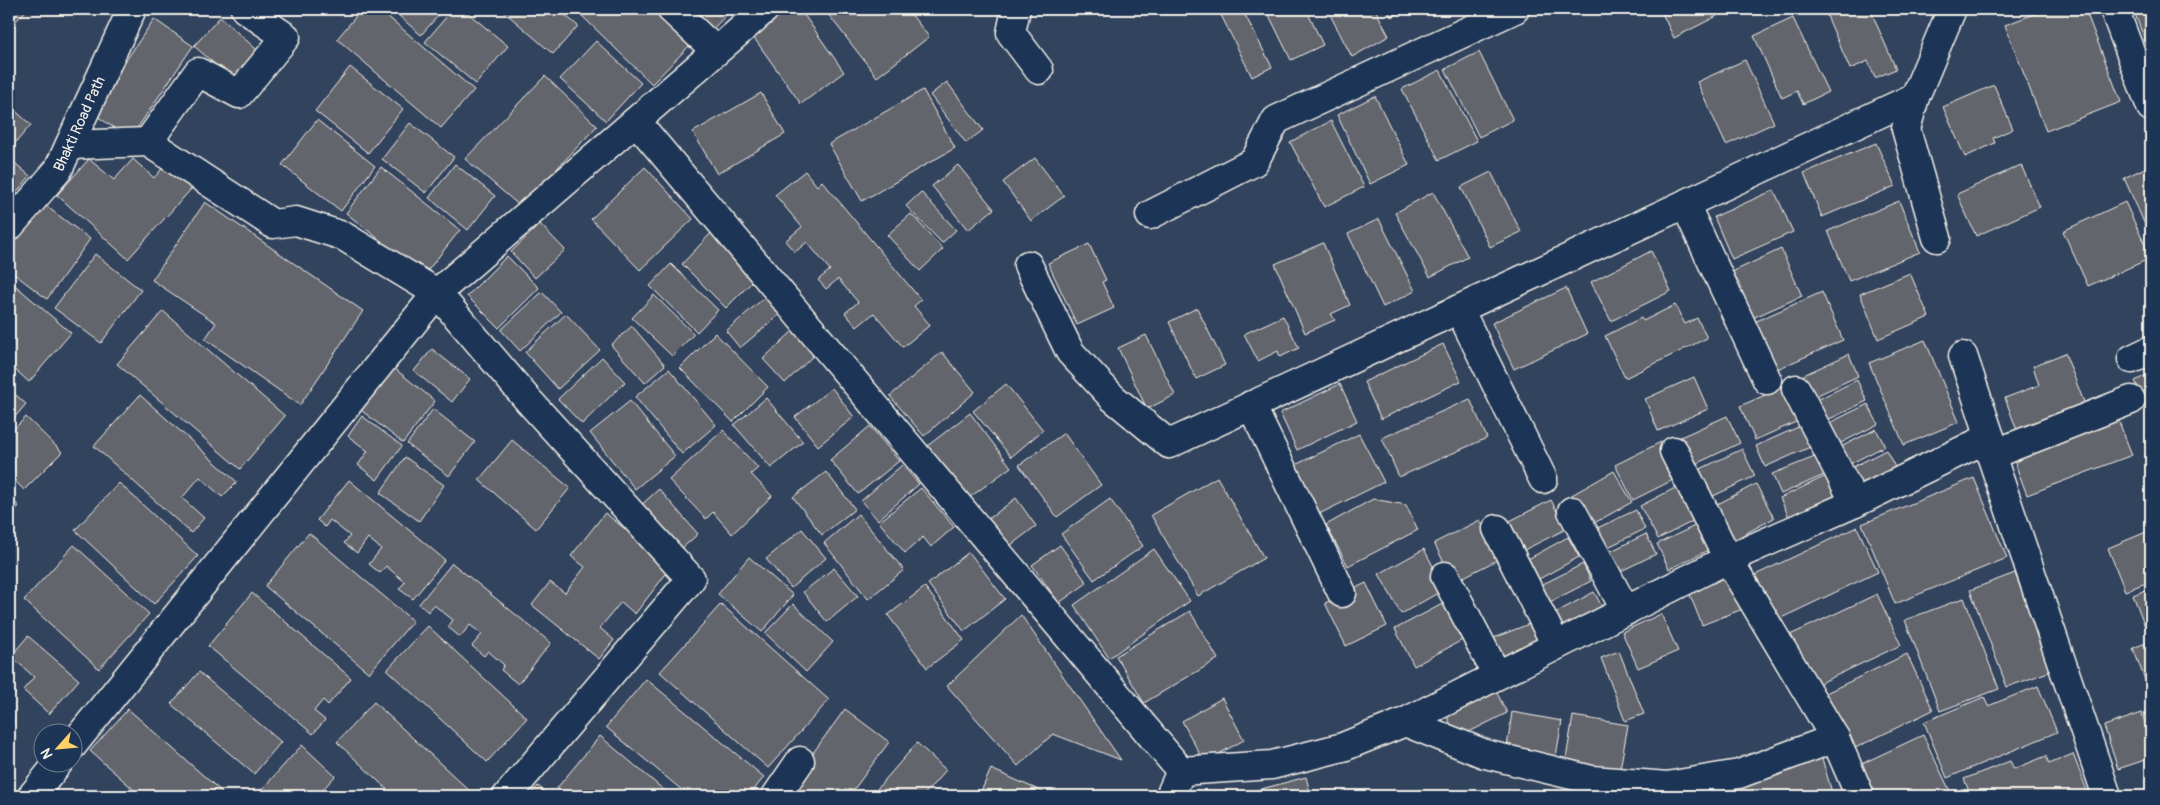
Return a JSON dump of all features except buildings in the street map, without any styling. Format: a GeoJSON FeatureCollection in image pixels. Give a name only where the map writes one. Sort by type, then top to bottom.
{"type":"FeatureCollection","features":[{"type":"Feature","properties":{"kind":"street","name":"Bhakti Road Path"},"geometry":{"type":"LineString","coordinates":[[9,226],[58,170],[132,9]]}},
{"type":"Feature","properties":{"kind":"street"},"geometry":{"type":"LineString","coordinates":[[148,142],[198,72],[239,94],[286,37],[245,9]]}},
{"type":"Feature","properties":{"kind":"street"},"geometry":{"type":"LineString","coordinates":[[671,9],[716,51]]}},
{"type":"Feature","properties":{"kind":"street"},"geometry":{"type":"LineString","coordinates":[[82,734],[437,293],[765,9]]}},
{"type":"Feature","properties":{"kind":"street"},"geometry":{"type":"LineString","coordinates":[[1016,9],[1011,32],[1039,70]]}},
{"type":"Feature","properties":{"kind":"street"},"geometry":{"type":"LineString","coordinates":[[1150,215],[1254,162],[1276,120],[1515,9]]}},
{"type":"Feature","properties":{"kind":"street"},"geometry":{"type":"LineString","coordinates":[[1938,238],[1906,129],[1915,97],[1952,9]]}},
{"type":"Feature","properties":{"kind":"street"},"geometry":{"type":"LineString","coordinates":[[2114,9],[2151,107]]}},
{"type":"Feature","properties":{"kind":"street"},"geometry":{"type":"LineString","coordinates":[[2126,9],[2151,72]]}},
{"type":"Feature","properties":{"kind":"street"},"geometry":{"type":"LineString","coordinates":[[1028,265],[1070,352],[1114,398],[1169,444],[1915,97]]}},
{"type":"Feature","properties":{"kind":"street"},"geometry":{"type":"LineString","coordinates":[[636,121],[1181,771]]}},
{"type":"Feature","properties":{"kind":"street"},"geometry":{"type":"LineString","coordinates":[[70,145],[148,142],[273,224],[296,221],[343,236],[437,293],[528,400],[691,579],[507,796]]}},
{"type":"Feature","properties":{"kind":"street"},"geometry":{"type":"LineString","coordinates":[[1685,204],[1767,380]]}},
{"type":"Feature","properties":{"kind":"street"},"geometry":{"type":"LineString","coordinates":[[1459,309],[1543,479]]}},
{"type":"Feature","properties":{"kind":"street"},"geometry":{"type":"LineString","coordinates":[[1963,356],[2107,796]]}},
{"type":"Feature","properties":{"kind":"street"},"geometry":{"type":"LineString","coordinates":[[1796,389],[1855,504]]}},
{"type":"Feature","properties":{"kind":"street"},"geometry":{"type":"LineString","coordinates":[[1181,771],[1272,766],[1342,747],[1405,722],[1728,559],[1991,446],[2131,400]]}},
{"type":"Feature","properties":{"kind":"street"},"geometry":{"type":"LineString","coordinates":[[1251,406],[1342,593]]}},
{"type":"Feature","properties":{"kind":"street"},"geometry":{"type":"LineString","coordinates":[[1674,450],[1728,559],[1835,738],[1860,796]]}},
{"type":"Feature","properties":{"kind":"street"},"geometry":{"type":"LineString","coordinates":[[1572,511],[1626,611]]}},
{"type":"Feature","properties":{"kind":"street"},"geometry":{"type":"LineString","coordinates":[[1497,529],[1556,645]]}},
{"type":"Feature","properties":{"kind":"street"},"geometry":{"type":"LineString","coordinates":[[1445,576],[1497,676]]}},
{"type":"Feature","properties":{"kind":"street"},"geometry":{"type":"LineString","coordinates":[[1405,722],[1494,756],[1592,780],[1669,791],[1739,774],[1835,738]]}},
{"type":"Feature","properties":{"kind":"street"},"geometry":{"type":"LineString","coordinates":[[776,796],[800,761]]}},
{"type":"Feature","properties":{"kind":"street"},"geometry":{"type":"LineString","coordinates":[[1170,796],[1181,771]]}},
{"type":"Feature","properties":{"kind":"street"},"geometry":{"type":"LineString","coordinates":[[32,796],[51,772]]}}]}
